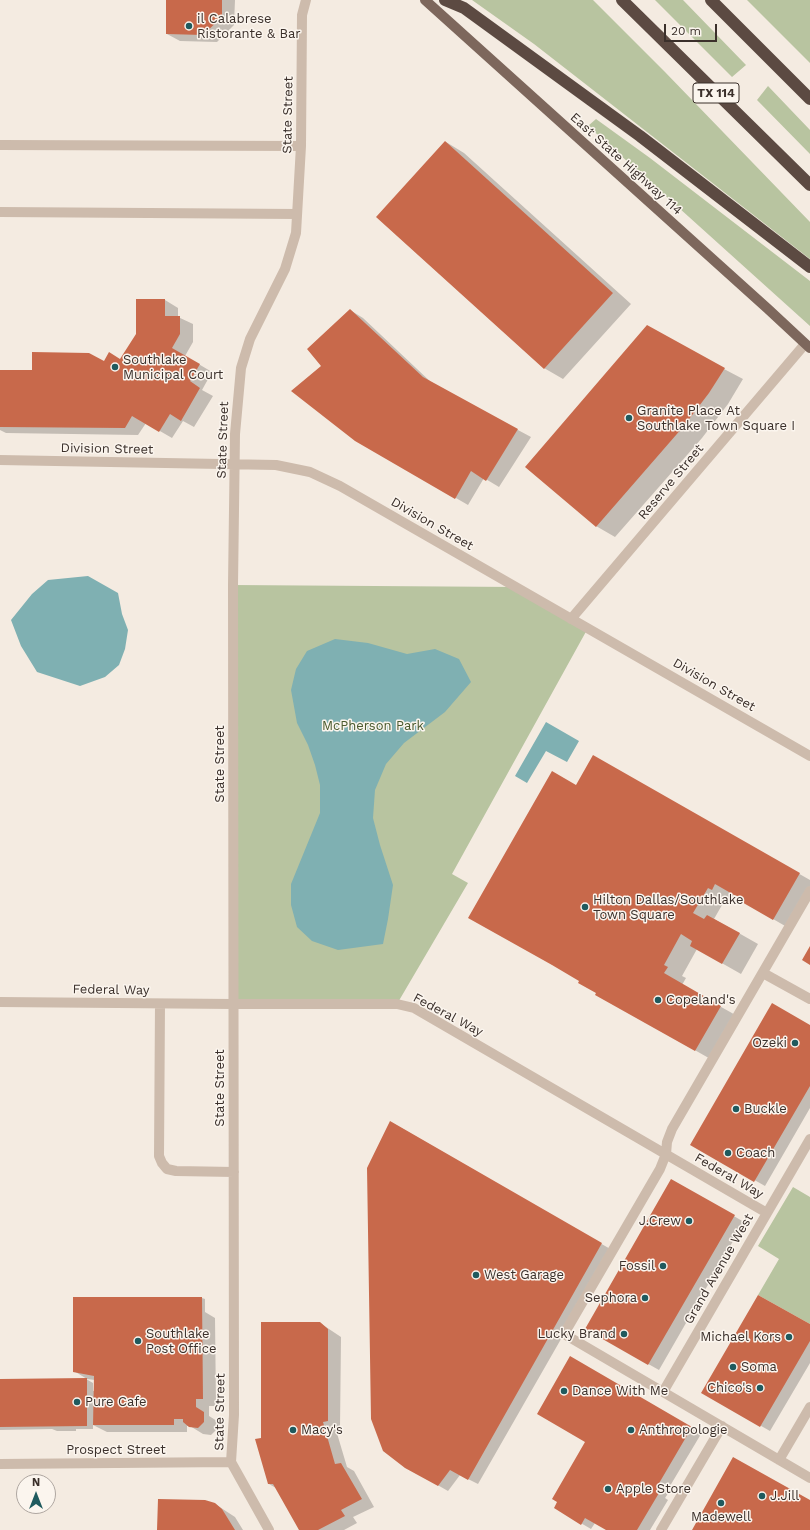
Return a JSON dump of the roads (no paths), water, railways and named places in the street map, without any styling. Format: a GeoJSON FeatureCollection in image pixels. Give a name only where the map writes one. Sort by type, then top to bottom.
{"type":"FeatureCollection","features":[{"type":"Feature","properties":{"kind":"highway"},"geometry":{"type":"LineString","coordinates":[[446,0],[464,8],[640,136],[810,267]]}},
{"type":"Feature","properties":{"kind":"highway","name":"TX 114"},"geometry":{"type":"LineString","coordinates":[[622,0],[810,185]]}},
{"type":"Feature","properties":{"kind":"highway"},"geometry":{"type":"LineString","coordinates":[[711,0],[810,99]]}},
{"type":"Feature","properties":{"kind":"main road","name":"East State Highway 114"},"geometry":{"type":"LineString","coordinates":[[425,0],[808,346]]}},
{"type":"Feature","properties":{"kind":"street","name":"State Street"},"geometry":{"type":"LineString","coordinates":[[269,1530],[231,1462],[234,1415],[233,1004],[235,464],[237,403],[241,368],[250,339],[285,269],[296,233],[301,146],[302,15],[306,0]]}},
{"type":"Feature","properties":{"kind":"street"},"geometry":{"type":"LineString","coordinates":[[0,145],[301,146]]}},
{"type":"Feature","properties":{"kind":"street"},"geometry":{"type":"LineString","coordinates":[[0,212],[297,214]]}},
{"type":"Feature","properties":{"kind":"street","name":"Reserve Street"},"geometry":{"type":"LineString","coordinates":[[572,619],[808,346]]}},
{"type":"Feature","properties":{"kind":"street","name":"Division Street"},"geometry":{"type":"LineString","coordinates":[[0,460],[276,465],[310,472],[340,486],[810,756]]}},
{"type":"Feature","properties":{"kind":"street"},"geometry":{"type":"LineString","coordinates":[[810,891],[672,1129],[667,1142],[666,1154],[662,1166],[564,1334],[810,1478]]}},
{"type":"Feature","properties":{"kind":"street"},"geometry":{"type":"LineString","coordinates":[[763,972],[810,999]]}},
{"type":"Feature","properties":{"kind":"street","name":"Federal Way"},"geometry":{"type":"LineString","coordinates":[[0,1002],[398,1004],[414,1008],[767,1213]]}},
{"type":"Feature","properties":{"kind":"street"},"geometry":{"type":"LineString","coordinates":[[160,1004],[159,1156],[162,1163],[167,1168],[176,1172],[234,1172]]}},
{"type":"Feature","properties":{"kind":"street","name":"Grand Avenue West"},"geometry":{"type":"LineString","coordinates":[[663,1392],[810,1139]]}},
{"type":"Feature","properties":{"kind":"street"},"geometry":{"type":"LineString","coordinates":[[779,1460],[810,1407]]}},
{"type":"Feature","properties":{"kind":"street"},"geometry":{"type":"LineString","coordinates":[[661,1530],[722,1426]]}},
{"type":"Feature","properties":{"kind":"street","name":"Prospect Street"},"geometry":{"type":"LineString","coordinates":[[0,1464],[231,1462]]}},
{"type":"Feature","properties":{"kind":"water"},"geometry":{"type":"Polygon","coordinates":[[[88,576],[118,593],[122,614],[128,630],[125,649],[119,665],[105,677],[80,686],[37,672],[21,646],[11,620],[32,594],[48,580],[88,576]]]}},
{"type":"Feature","properties":{"kind":"water"},"geometry":{"type":"Polygon","coordinates":[[[335,639],[368,643],[407,654],[435,649],[459,659],[471,682],[445,712],[404,743],[386,764],[375,790],[373,818],[393,885],[383,944],[338,950],[312,941],[297,927],[291,905],[291,884],[320,813],[320,785],[308,745],[297,723],[291,690],[296,669],[307,651],[335,639]]]}},
{"type":"Feature","properties":{"kind":"water"},"geometry":{"type":"Polygon","coordinates":[[[546,722],[579,741],[567,762],[546,751],[527,783],[515,776],[546,722]]]}},
{"type":"Feature","properties":{"kind":"place","name":"il Calabrese Ristorante & Bar"},"geometry":{"type":"Point","coordinates":[189,26]}},
{"type":"Feature","properties":{"kind":"place","name":"Southlake Municipal Court"},"geometry":{"type":"Point","coordinates":[115,367]}},
{"type":"Feature","properties":{"kind":"place","name":"Granite Place At Southlake Town Square I"},"geometry":{"type":"Point","coordinates":[629,418]}},
{"type":"Feature","properties":{"kind":"place","name":"Hilton Dallas/Southlake Town Square"},"geometry":{"type":"Point","coordinates":[585,907]}},
{"type":"Feature","properties":{"kind":"place","name":"Copeland's"},"geometry":{"type":"Point","coordinates":[658,1000]}},
{"type":"Feature","properties":{"kind":"place","name":"Ozeki"},"geometry":{"type":"Point","coordinates":[795,1043]}},
{"type":"Feature","properties":{"kind":"place","name":"Buckle"},"geometry":{"type":"Point","coordinates":[736,1109]}},
{"type":"Feature","properties":{"kind":"place","name":"Coach"},"geometry":{"type":"Point","coordinates":[728,1153]}},
{"type":"Feature","properties":{"kind":"place","name":"J.Crew"},"geometry":{"type":"Point","coordinates":[689,1221]}},
{"type":"Feature","properties":{"kind":"place","name":"Fossil"},"geometry":{"type":"Point","coordinates":[663,1266]}},
{"type":"Feature","properties":{"kind":"place","name":"West Garage"},"geometry":{"type":"Point","coordinates":[476,1275]}},
{"type":"Feature","properties":{"kind":"place","name":"Sephora"},"geometry":{"type":"Point","coordinates":[645,1298]}},
{"type":"Feature","properties":{"kind":"place","name":"Lucky Brand"},"geometry":{"type":"Point","coordinates":[624,1334]}},
{"type":"Feature","properties":{"kind":"place","name":"Michael Kors"},"geometry":{"type":"Point","coordinates":[789,1337]}},
{"type":"Feature","properties":{"kind":"place","name":"Southlake Post Office"},"geometry":{"type":"Point","coordinates":[138,1341]}},
{"type":"Feature","properties":{"kind":"place","name":"Soma"},"geometry":{"type":"Point","coordinates":[733,1367]}},
{"type":"Feature","properties":{"kind":"place","name":"Chico's"},"geometry":{"type":"Point","coordinates":[760,1388]}},
{"type":"Feature","properties":{"kind":"place","name":"Dance With Me"},"geometry":{"type":"Point","coordinates":[564,1391]}},
{"type":"Feature","properties":{"kind":"place","name":"Pure Cafe"},"geometry":{"type":"Point","coordinates":[77,1402]}},
{"type":"Feature","properties":{"kind":"place","name":"Macy's"},"geometry":{"type":"Point","coordinates":[293,1430]}},
{"type":"Feature","properties":{"kind":"place","name":"Anthropologie"},"geometry":{"type":"Point","coordinates":[631,1430]}},
{"type":"Feature","properties":{"kind":"place","name":"Apple Store"},"geometry":{"type":"Point","coordinates":[608,1489]}},
{"type":"Feature","properties":{"kind":"place","name":"J.Jill"},"geometry":{"type":"Point","coordinates":[762,1496]}},
{"type":"Feature","properties":{"kind":"place","name":"Madewell"},"geometry":{"type":"Point","coordinates":[721,1503]}},
{"type":"Feature","properties":{"kind":"park label","name":"McPherson Park"},"geometry":{"type":"Point","coordinates":[373,726]}}]}
